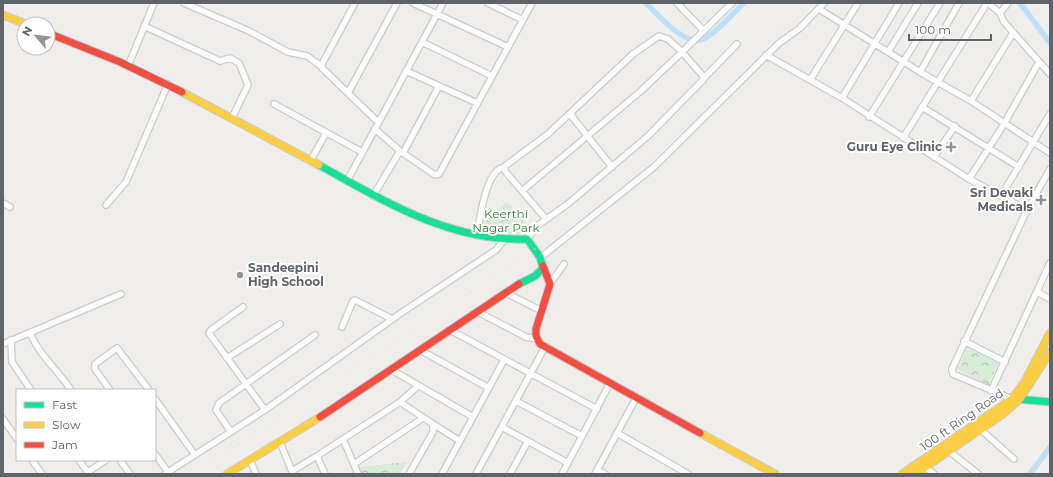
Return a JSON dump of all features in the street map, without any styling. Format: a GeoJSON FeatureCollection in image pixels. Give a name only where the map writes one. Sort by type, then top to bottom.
{"type":"FeatureCollection","features":[{"type":"Feature","properties":{"kind":"street"},"geometry":{"type":"LineString","coordinates":[[128,66],[154,3]]}},
{"type":"Feature","properties":{"kind":"street"},"geometry":{"type":"LineString","coordinates":[[184,3],[249,31],[288,52],[307,56],[322,66],[348,94],[378,122]]}},
{"type":"Feature","properties":{"kind":"street"},"geometry":{"type":"LineString","coordinates":[[322,66],[355,3]]}},
{"type":"Feature","properties":{"kind":"street"},"geometry":{"type":"LineString","coordinates":[[348,94],[397,3]]}},
{"type":"Feature","properties":{"kind":"street"},"geometry":{"type":"LineString","coordinates":[[413,3],[508,47]]}},
{"type":"Feature","properties":{"kind":"street"},"geometry":{"type":"LineString","coordinates":[[346,181],[443,3]]}},
{"type":"Feature","properties":{"kind":"street"},"geometry":{"type":"LineString","coordinates":[[488,3],[523,20]]}},
{"type":"Feature","properties":{"kind":"street"},"geometry":{"type":"LineString","coordinates":[[375,129],[402,152],[438,175],[532,3]]}},
{"type":"Feature","properties":{"kind":"street"},"geometry":{"type":"LineString","coordinates":[[678,3],[703,30]]}},
{"type":"Feature","properties":{"kind":"street"},"geometry":{"type":"LineString","coordinates":[[522,191],[642,90],[732,3]]}},
{"type":"Feature","properties":{"kind":"street"},"geometry":{"type":"LineString","coordinates":[[540,258],[654,167],[766,55],[800,28],[824,3]]}},
{"type":"Feature","properties":{"kind":"street"},"geometry":{"type":"LineString","coordinates":[[810,80],[858,3]]}},
{"type":"Feature","properties":{"kind":"street"},"geometry":{"type":"LineString","coordinates":[[842,98],[899,3]]}},
{"type":"Feature","properties":{"kind":"street"},"geometry":{"type":"LineString","coordinates":[[888,52],[918,3]]}},
{"type":"Feature","properties":{"kind":"street"},"geometry":{"type":"LineString","coordinates":[[869,117],[940,3]]}},
{"type":"Feature","properties":{"kind":"street"},"geometry":{"type":"LineString","coordinates":[[920,72],[959,3]]}},
{"type":"Feature","properties":{"kind":"street"},"geometry":{"type":"LineString","coordinates":[[903,138],[987,3],[1000,13],[1004,22],[1013,33],[1050,74]]}},
{"type":"Feature","properties":{"kind":"street"},"geometry":{"type":"LineString","coordinates":[[1000,13],[1008,3]]}},
{"type":"Feature","properties":{"kind":"street"},"geometry":{"type":"LineString","coordinates":[[819,9],[920,72],[971,101],[1050,153]]}},
{"type":"Feature","properties":{"kind":"street"},"geometry":{"type":"LineString","coordinates":[[3,15],[16,20]]}},
{"type":"Feature","properties":{"kind":"street"},"geometry":{"type":"LineString","coordinates":[[144,26],[220,61],[230,58],[239,63],[248,85],[232,118]]}},
{"type":"Feature","properties":{"kind":"street"},"geometry":{"type":"LineString","coordinates":[[971,101],[1013,33]]}},
{"type":"Feature","properties":{"kind":"street"},"geometry":{"type":"LineString","coordinates":[[56,35],[168,84],[311,160],[373,196],[425,220],[477,235],[504,240],[527,239],[537,226],[612,167],[648,136],[737,44]]}},
{"type":"Feature","properties":{"kind":"street"},"geometry":{"type":"LineString","coordinates":[[477,235],[487,188],[495,172],[501,168],[504,168],[548,134],[633,54],[659,36],[668,39],[682,52],[704,78]]}},
{"type":"Feature","properties":{"kind":"street"},"geometry":{"type":"LineString","coordinates":[[422,42],[492,76]]}},
{"type":"Feature","properties":{"kind":"street"},"geometry":{"type":"LineString","coordinates":[[766,55],[842,98],[869,117],[969,179],[1027,210]]}},
{"type":"Feature","properties":{"kind":"street"},"geometry":{"type":"LineString","coordinates":[[969,179],[1004,124],[1039,62]]}},
{"type":"Feature","properties":{"kind":"street"},"geometry":{"type":"LineString","coordinates":[[406,71],[477,103]]}},
{"type":"Feature","properties":{"kind":"street"},"geometry":{"type":"LineString","coordinates":[[106,205],[126,182],[168,84]]}},
{"type":"Feature","properties":{"kind":"street"},"geometry":{"type":"LineString","coordinates":[[373,196],[402,152],[439,86]]}},
{"type":"Feature","properties":{"kind":"street"},"geometry":{"type":"LineString","coordinates":[[274,104],[362,152]]}},
{"type":"Feature","properties":{"kind":"street"},"geometry":{"type":"LineString","coordinates":[[922,107],[955,126],[1019,167]]}},
{"type":"Feature","properties":{"kind":"street"},"geometry":{"type":"LineString","coordinates":[[570,114],[612,167]]}},
{"type":"Feature","properties":{"kind":"street"},"geometry":{"type":"LineString","coordinates":[[1001,196],[1050,114]]}},
{"type":"Feature","properties":{"kind":"street"},"geometry":{"type":"LineString","coordinates":[[934,157],[955,126]]}},
{"type":"Feature","properties":{"kind":"street"},"geometry":{"type":"LineString","coordinates":[[311,160],[326,133]]}},
{"type":"Feature","properties":{"kind":"street"},"geometry":{"type":"LineString","coordinates":[[504,168],[546,219]]}},
{"type":"Feature","properties":{"kind":"street"},"geometry":{"type":"LineString","coordinates":[[1050,169],[1027,210],[952,369],[953,374],[991,391],[1016,399],[1050,402]]}},
{"type":"Feature","properties":{"kind":"street"},"geometry":{"type":"LineString","coordinates":[[3,203],[10,207]]}},
{"type":"Feature","properties":{"kind":"street"},"geometry":{"type":"LineString","coordinates":[[527,239],[543,262],[543,266],[550,284]]}},
{"type":"Feature","properties":{"kind":"street"},"geometry":{"type":"LineString","coordinates":[[156,456],[167,473],[265,410],[392,319],[496,250],[504,240]]}},
{"type":"Feature","properties":{"kind":"street"},"geometry":{"type":"LineString","coordinates":[[991,391],[1050,263]]}},
{"type":"Feature","properties":{"kind":"street"},"geometry":{"type":"LineString","coordinates":[[564,264],[550,284],[548,296],[536,328],[538,342],[636,398],[775,474]]}},
{"type":"Feature","properties":{"kind":"street"},"geometry":{"type":"LineString","coordinates":[[227,474],[280,442],[526,280],[537,276],[543,270],[543,266]]}},
{"type":"Feature","properties":{"kind":"street"},"geometry":{"type":"LineString","coordinates":[[1037,292],[1050,299]]}},
{"type":"Feature","properties":{"kind":"street"},"geometry":{"type":"LineString","coordinates":[[506,293],[542,311]]}},
{"type":"Feature","properties":{"kind":"street"},"geometry":{"type":"LineString","coordinates":[[3,344],[122,294]]}},
{"type":"Feature","properties":{"kind":"street"},"geometry":{"type":"LineString","coordinates":[[342,327],[352,301],[355,300],[392,319]]}},
{"type":"Feature","properties":{"kind":"street"},"geometry":{"type":"LineString","coordinates":[[243,306],[209,334],[265,410]]}},
{"type":"Feature","properties":{"kind":"street"},"geometry":{"type":"LineString","coordinates":[[478,312],[526,337],[537,339]]}},
{"type":"Feature","properties":{"kind":"street"},"geometry":{"type":"LineString","coordinates":[[227,358],[280,324]]}},
{"type":"Feature","properties":{"kind":"street"},"geometry":{"type":"LineString","coordinates":[[450,330],[597,409]]}},
{"type":"Feature","properties":{"kind":"street"},"geometry":{"type":"LineString","coordinates":[[30,333],[36,348],[59,373],[70,389]]}},
{"type":"Feature","properties":{"kind":"street","name":"100 ft Ring Road"},"geometry":{"type":"LineString","coordinates":[[914,474],[1003,414],[1016,399],[1050,333]]}},
{"type":"Feature","properties":{"kind":"street"},"geometry":{"type":"LineString","coordinates":[[231,432],[216,410],[217,406],[315,335]]}},
{"type":"Feature","properties":{"kind":"street"},"geometry":{"type":"LineString","coordinates":[[11,340],[12,362],[30,389]]}},
{"type":"Feature","properties":{"kind":"street"},"geometry":{"type":"LineString","coordinates":[[964,341],[1005,362]]}},
{"type":"Feature","properties":{"kind":"street"},"geometry":{"type":"LineString","coordinates":[[476,474],[545,347]]}},
{"type":"Feature","properties":{"kind":"street"},"geometry":{"type":"LineString","coordinates":[[109,389],[95,368],[95,364],[117,348],[148,389]]}},
{"type":"Feature","properties":{"kind":"street"},"geometry":{"type":"LineString","coordinates":[[420,350],[489,388]]}},
{"type":"Feature","properties":{"kind":"street","name":"100 ft Ring Road"},"geometry":{"type":"LineString","coordinates":[[902,474],[1016,399],[1028,389],[1050,352]]}},
{"type":"Feature","properties":{"kind":"street"},"geometry":{"type":"LineString","coordinates":[[442,474],[504,360]]}},
{"type":"Feature","properties":{"kind":"street"},"geometry":{"type":"LineString","coordinates":[[390,369],[473,417]]}},
{"type":"Feature","properties":{"kind":"street"},"geometry":{"type":"LineString","coordinates":[[562,474],[610,383]]}},
{"type":"Feature","properties":{"kind":"street"},"geometry":{"type":"LineString","coordinates":[[280,442],[292,472],[400,402],[418,386]]}},
{"type":"Feature","properties":{"kind":"street"},"geometry":{"type":"LineString","coordinates":[[605,474],[596,472],[636,398]]}},
{"type":"Feature","properties":{"kind":"street"},"geometry":{"type":"LineString","coordinates":[[156,400],[195,455]]}},
{"type":"Feature","properties":{"kind":"street"},"geometry":{"type":"LineString","coordinates":[[516,401],[582,436]]}},
{"type":"Feature","properties":{"kind":"street"},"geometry":{"type":"LineString","coordinates":[[400,402],[422,418],[460,441]]}},
{"type":"Feature","properties":{"kind":"street"},"geometry":{"type":"LineString","coordinates":[[354,464],[422,418]]}},
{"type":"Feature","properties":{"kind":"street"},"geometry":{"type":"LineString","coordinates":[[3,419],[16,438]]}},
{"type":"Feature","properties":{"kind":"street"},"geometry":{"type":"LineString","coordinates":[[409,474],[433,432],[433,424]]}},
{"type":"Feature","properties":{"kind":"street"},"geometry":{"type":"LineString","coordinates":[[502,427],[568,464]]}},
{"type":"Feature","properties":{"kind":"street"},"geometry":{"type":"LineString","coordinates":[[980,429],[1014,459]]}},
{"type":"Feature","properties":{"kind":"street"},"geometry":{"type":"LineString","coordinates":[[617,433],[688,474]]}},
{"type":"Feature","properties":{"kind":"street"},"geometry":{"type":"LineString","coordinates":[[343,439],[358,474]]}},
{"type":"Feature","properties":{"kind":"street"},"geometry":{"type":"LineString","coordinates":[[510,474],[528,441]]}},
{"type":"Feature","properties":{"kind":"street"},"geometry":{"type":"LineString","coordinates":[[949,451],[978,474]]}},
{"type":"Feature","properties":{"kind":"street"},"geometry":{"type":"LineString","coordinates":[[318,456],[325,474]]}},
{"type":"Feature","properties":{"kind":"street"},"geometry":{"type":"LineString","coordinates":[[250,460],[256,474]]}},
{"type":"Feature","properties":{"kind":"street"},"geometry":{"type":"LineString","coordinates":[[33,461],[42,474]]}},
{"type":"Feature","properties":{"kind":"street"},"geometry":{"type":"LineString","coordinates":[[80,461],[89,473],[105,461]]}},
{"type":"Feature","properties":{"kind":"street"},"geometry":{"type":"LineString","coordinates":[[121,461],[130,474]]}},
{"type":"Feature","properties":{"kind":"street"},"geometry":{"type":"LineString","coordinates":[[925,467],[934,474]]}},
{"type":"Feature","properties":{"kind":"green space","name":"Keerthi Nagar Park"},"geometry":{"type":"Polygon","coordinates":[[[506,203],[517,210],[524,220],[524,228],[519,236],[504,237],[479,231],[487,217],[506,203]]]}},
{"type":"Feature","properties":{"kind":"green space"},"geometry":{"type":"Polygon","coordinates":[[[968,346],[999,362],[988,385],[957,369],[968,346]]]}},
{"type":"Feature","properties":{"kind":"green space"},"geometry":{"type":"Polygon","coordinates":[[[407,462],[400,474],[361,474],[358,467],[407,462]]]}},
{"type":"Feature","properties":{"kind":"waterway"},"geometry":{"type":"LineString","coordinates":[[646,3],[671,27],[686,38],[693,40],[700,40],[711,34],[744,3]]}},
{"type":"Feature","properties":{"kind":"waterway"},"geometry":{"type":"LineString","coordinates":[[1020,3],[1050,43]]}},
{"type":"Feature","properties":{"kind":"waterway"},"geometry":{"type":"LineString","coordinates":[[1030,474],[1050,447]]}},
{"type":"Feature","properties":{"kind":"railway"},"geometry":{"type":"LineString","coordinates":[[194,474],[564,230],[644,166],[769,43],[803,3]]}},
{"type":"Feature","properties":{"kind":"traffic: fast"},"geometry":{"type":"LineString","coordinates":[[319,165],[418,217],[471,234],[499,238],[527,239],[540,257],[543,268],[535,276],[519,284]]}},
{"type":"Feature","properties":{"kind":"traffic: fast"},"geometry":{"type":"LineString","coordinates":[[1017,399],[1050,402]]}},
{"type":"Feature","properties":{"kind":"traffic: slow"},"geometry":{"type":"LineString","coordinates":[[3,15],[16,20]]}},
{"type":"Feature","properties":{"kind":"traffic: slow"},"geometry":{"type":"LineString","coordinates":[[182,92],[319,165]]}},
{"type":"Feature","properties":{"kind":"traffic: slow"},"geometry":{"type":"LineString","coordinates":[[902,474],[1012,399],[1024,383],[1050,333]]}},
{"type":"Feature","properties":{"kind":"traffic: slow"},"geometry":{"type":"LineString","coordinates":[[915,474],[1003,414],[1020,399],[1050,352]]}},
{"type":"Feature","properties":{"kind":"traffic: slow"},"geometry":{"type":"LineString","coordinates":[[227,474],[320,417]]}},
{"type":"Feature","properties":{"kind":"traffic: slow"},"geometry":{"type":"LineString","coordinates":[[700,433],[775,474]]}},
{"type":"Feature","properties":{"kind":"traffic: jam"},"geometry":{"type":"LineString","coordinates":[[56,36],[120,62],[182,92]]}},
{"type":"Feature","properties":{"kind":"traffic: jam"},"geometry":{"type":"LineString","coordinates":[[543,266],[550,284],[536,329],[536,336],[540,344],[700,433]]}},
{"type":"Feature","properties":{"kind":"traffic: jam"},"geometry":{"type":"LineString","coordinates":[[320,417],[519,284]]}},
{"type":"Feature","properties":{"kind":"place","name":"Guru Eye Clinic"},"geometry":{"type":"Point","coordinates":[951,147]}},
{"type":"Feature","properties":{"kind":"place","name":"Sri Devaki Medicals"},"geometry":{"type":"Point","coordinates":[1041,200]}},
{"type":"Feature","properties":{"kind":"place","name":"Sandeepini High School"},"geometry":{"type":"Point","coordinates":[240,275]}}]}
